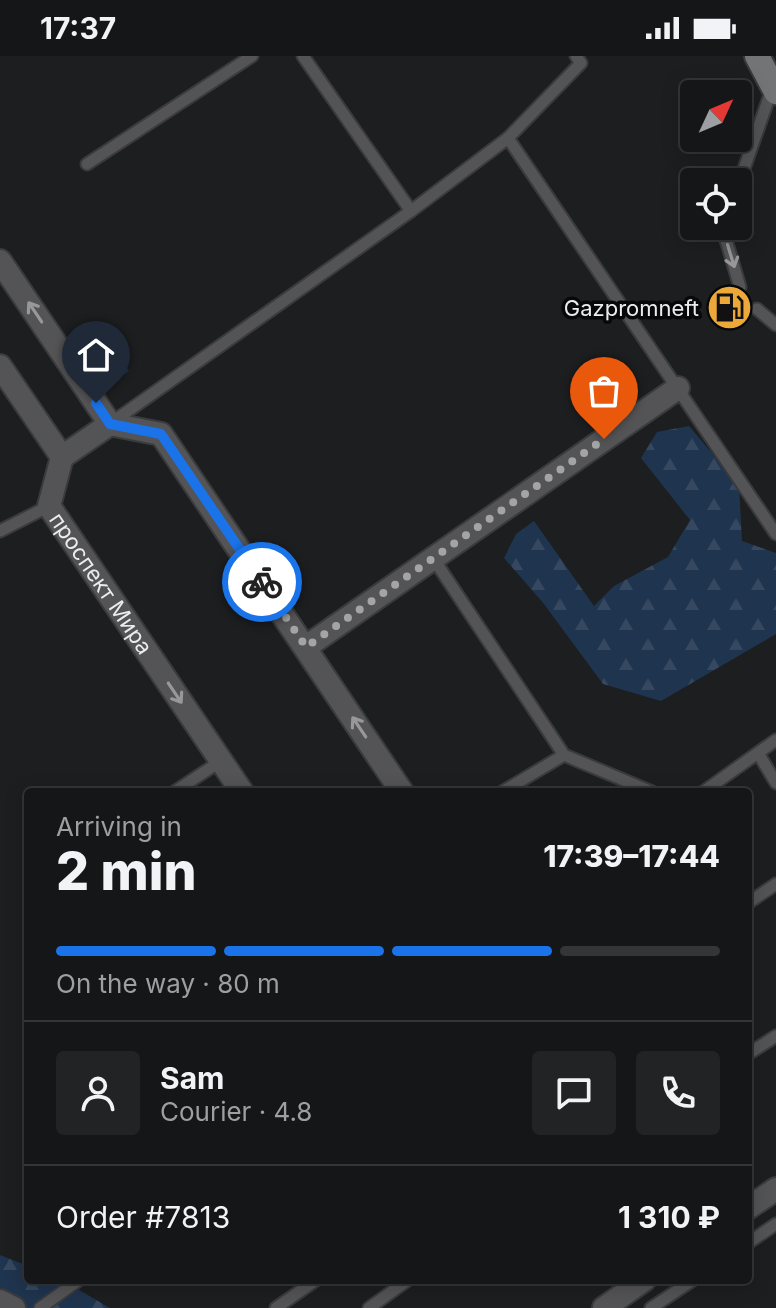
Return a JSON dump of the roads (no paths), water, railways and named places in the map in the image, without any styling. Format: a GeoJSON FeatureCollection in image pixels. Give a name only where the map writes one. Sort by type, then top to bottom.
{"type":"FeatureCollection","features":[{"type":"Feature","properties":{"kind":"main road"},"geometry":{"type":"LineString","coordinates":[[757,56],[774,89]]}},
{"type":"Feature","properties":{"kind":"street"},"geometry":{"type":"LineString","coordinates":[[0,261],[110,424],[161,434],[399,788]]}},
{"type":"Feature","properties":{"kind":"street"},"geometry":{"type":"LineString","coordinates":[[0,366],[62,457],[110,424]]}},
{"type":"Feature","properties":{"kind":"street"},"geometry":{"type":"LineString","coordinates":[[306,647],[678,388]]}},
{"type":"Feature","properties":{"kind":"street","name":"проспект Мира"},"geometry":{"type":"LineString","coordinates":[[62,457],[49,506],[239,788]]}},
{"type":"Feature","properties":{"kind":"street"},"geometry":{"type":"LineString","coordinates":[[752,1205],[776,1189]]}},
{"type":"Feature","properties":{"kind":"street"},"geometry":{"type":"LineString","coordinates":[[604,1308],[631,1290]]}},
{"type":"Feature","properties":{"kind":"street"},"geometry":{"type":"LineString","coordinates":[[0,1301],[14,1308]]}},
{"type":"Feature","properties":{"kind":"lane"},"geometry":{"type":"LineString","coordinates":[[87,164],[252,56]]}},
{"type":"Feature","properties":{"kind":"lane"},"geometry":{"type":"LineString","coordinates":[[303,56],[411,211]]}},
{"type":"Feature","properties":{"kind":"lane"},"geometry":{"type":"LineString","coordinates":[[110,424],[411,211],[508,138],[581,63],[576,56]]}},
{"type":"Feature","properties":{"kind":"lane"},"geometry":{"type":"LineString","coordinates":[[745,168],[774,89]]}},
{"type":"Feature","properties":{"kind":"lane"},"geometry":{"type":"LineString","coordinates":[[508,138],[776,534]]}},
{"type":"Feature","properties":{"kind":"lane"},"geometry":{"type":"LineString","coordinates":[[726,240],[740,287]]}},
{"type":"Feature","properties":{"kind":"lane"},"geometry":{"type":"LineString","coordinates":[[757,309],[776,325]]}},
{"type":"Feature","properties":{"kind":"lane"},"geometry":{"type":"LineString","coordinates":[[0,531],[49,506]]}},
{"type":"Feature","properties":{"kind":"lane"},"geometry":{"type":"LineString","coordinates":[[433,558],[564,755],[642,788]]}},
{"type":"Feature","properties":{"kind":"lane"},"geometry":{"type":"LineString","coordinates":[[709,788],[776,740]]}},
{"type":"Feature","properties":{"kind":"lane"},"geometry":{"type":"LineString","coordinates":[[758,753],[776,783]]}},
{"type":"Feature","properties":{"kind":"lane"},"geometry":{"type":"LineString","coordinates":[[509,788],[564,755]]}},
{"type":"Feature","properties":{"kind":"lane"},"geometry":{"type":"LineString","coordinates":[[180,788],[221,761]]}},
{"type":"Feature","properties":{"kind":"lane"},"geometry":{"type":"LineString","coordinates":[[752,900],[776,884]]}},
{"type":"Feature","properties":{"kind":"lane"},"geometry":{"type":"LineString","coordinates":[[752,1051],[776,1036]]}},
{"type":"Feature","properties":{"kind":"lane"},"geometry":{"type":"LineString","coordinates":[[752,1240],[776,1224]]}},
{"type":"Feature","properties":{"kind":"lane"},"geometry":{"type":"LineString","coordinates":[[40,1308],[73,1284]]}},
{"type":"Feature","properties":{"kind":"lane"},"geometry":{"type":"LineString","coordinates":[[276,1308],[310,1284]]}},
{"type":"Feature","properties":{"kind":"lane"},"geometry":{"type":"LineString","coordinates":[[369,1308],[402,1284]]}},
{"type":"Feature","properties":{"kind":"lane"},"geometry":{"type":"LineString","coordinates":[[651,1308],[687,1284]]}},
{"type":"Feature","properties":{"kind":"place","name":"Gazpromneft"},"geometry":{"type":"Point","coordinates":[730,308]}}]}
